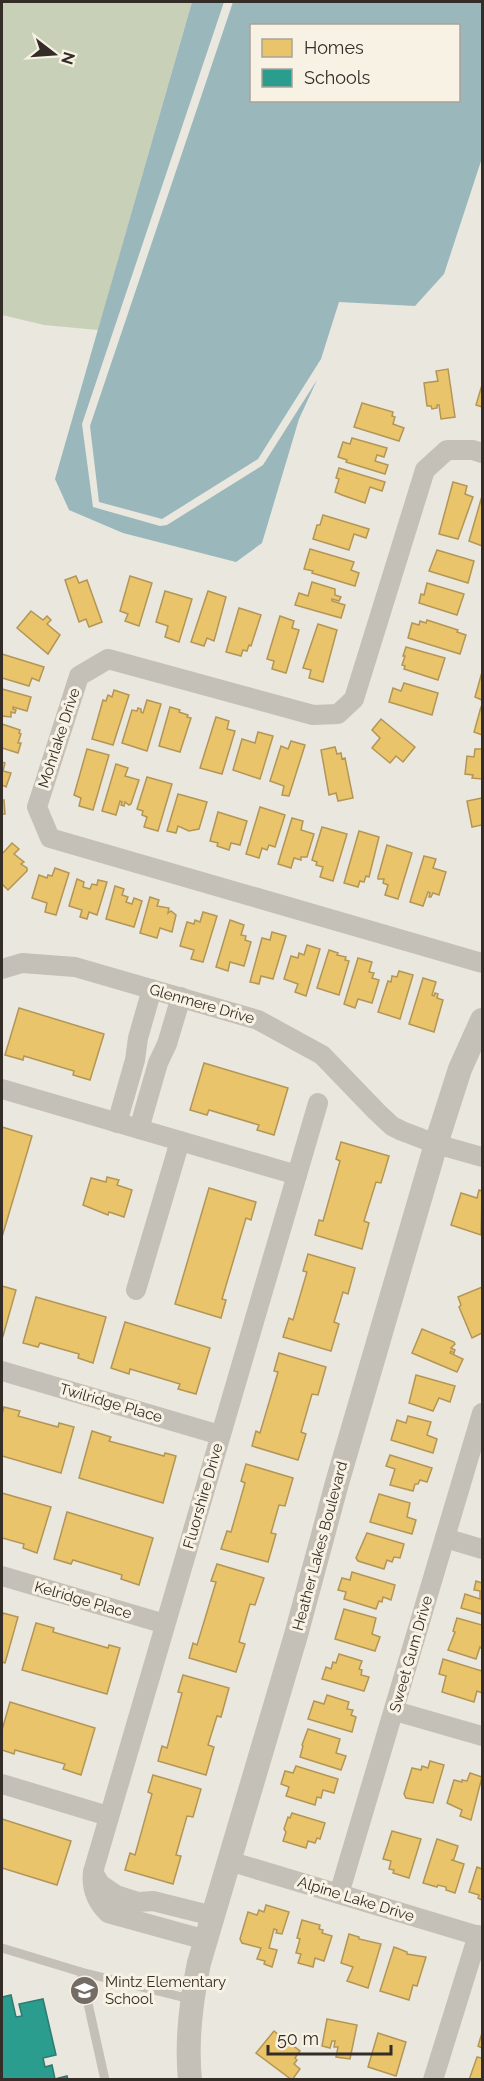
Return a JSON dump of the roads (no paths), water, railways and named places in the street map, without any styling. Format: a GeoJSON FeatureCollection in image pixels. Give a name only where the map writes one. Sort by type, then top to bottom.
{"type":"FeatureCollection","features":[{"type":"Feature","properties":{"kind":"street","name":"Mohrlake Drive"},"geometry":{"type":"LineString","coordinates":[[483,453],[473,450],[447,450],[425,470],[354,699],[338,714],[313,715],[108,659],[79,676],[37,807],[50,838],[483,963]]}},
{"type":"Feature","properties":{"kind":"street","name":"Glenmere Drive"},"geometry":{"type":"LineString","coordinates":[[2,969],[22,963],[75,967],[258,1020],[322,1055],[392,1126],[436,1144],[483,1157]]}},
{"type":"Feature","properties":{"kind":"street"},"geometry":{"type":"LineString","coordinates":[[117,1123],[152,989]]}},
{"type":"Feature","properties":{"kind":"street"},"geometry":{"type":"LineString","coordinates":[[139,1129],[158,1063],[181,998]]}},
{"type":"Feature","properties":{"kind":"street","name":"Heather Lakes Boulevard"},"geometry":{"type":"LineString","coordinates":[[190,2079],[189,2027],[192,2000],[206,1940],[436,1144],[459,1069],[483,1020]]}},
{"type":"Feature","properties":{"kind":"street"},"geometry":{"type":"LineString","coordinates":[[137,1048],[162,1056]]}},
{"type":"Feature","properties":{"kind":"street"},"geometry":{"type":"LineString","coordinates":[[2,1089],[297,1175]]}},
{"type":"Feature","properties":{"kind":"street","name":"Fluorshire Drive"},"geometry":{"type":"LineString","coordinates":[[206,1940],[114,1916],[103,1908],[94,1893],[93,1872],[318,1103]]}},
{"type":"Feature","properties":{"kind":"street"},"geometry":{"type":"LineString","coordinates":[[136,1290],[180,1141]]}},
{"type":"Feature","properties":{"kind":"street","name":"Twilridge Place"},"geometry":{"type":"LineString","coordinates":[[2,1371],[220,1435]]}},
{"type":"Feature","properties":{"kind":"street","name":"Sweet Gum Drive"},"geometry":{"type":"LineString","coordinates":[[339,1894],[483,1413]]}},
{"type":"Feature","properties":{"kind":"street"},"geometry":{"type":"LineString","coordinates":[[445,1538],[483,1549]]}},
{"type":"Feature","properties":{"kind":"street","name":"Kelridge Place"},"geometry":{"type":"LineString","coordinates":[[2,1576],[165,1624]]}},
{"type":"Feature","properties":{"kind":"street"},"geometry":{"type":"LineString","coordinates":[[395,1711],[483,1736]]}},
{"type":"Feature","properties":{"kind":"street"},"geometry":{"type":"LineString","coordinates":[[2,1784],[108,1816]]}},
{"type":"Feature","properties":{"kind":"street","name":"Alpine Lake Drive"},"geometry":{"type":"LineString","coordinates":[[229,1861],[480,1936]]}},
{"type":"Feature","properties":{"kind":"street"},"geometry":{"type":"LineString","coordinates":[[93,1872],[100,1884],[116,1895],[143,1902],[153,1901],[213,1916]]}},
{"type":"Feature","properties":{"kind":"street"},"geometry":{"type":"LineString","coordinates":[[138,1922],[143,1902]]}},
{"type":"Feature","properties":{"kind":"street"},"geometry":{"type":"LineString","coordinates":[[433,2079],[480,1936]]}},
{"type":"Feature","properties":{"kind":"lane"},"geometry":{"type":"LineString","coordinates":[[2,1948],[81,1972],[192,2000]]}},
{"type":"Feature","properties":{"kind":"lane"},"geometry":{"type":"LineString","coordinates":[[2,1956],[16,1952]]}},
{"type":"Feature","properties":{"kind":"lane"},"geometry":{"type":"LineString","coordinates":[[81,1972],[105,2079]]}},
{"type":"Feature","properties":{"kind":"water"},"geometry":{"type":"Polygon","coordinates":[[[192,2],[224,2],[82,424],[93,507],[160,526],[167,525],[263,465],[317,380],[299,419],[262,543],[236,562],[123,533],[69,510],[55,479],[192,2]]]}},
{"type":"Feature","properties":{"kind":"water"},"geometry":{"type":"Polygon","coordinates":[[[233,2],[482,2],[482,158],[444,274],[415,306],[339,302],[321,359],[258,459],[162,519],[99,502],[90,426],[233,2]]]}},
{"type":"Feature","properties":{"kind":"place","name":"Mintz Elementary School"},"geometry":{"type":"Point","coordinates":[84,1991]}}]}
